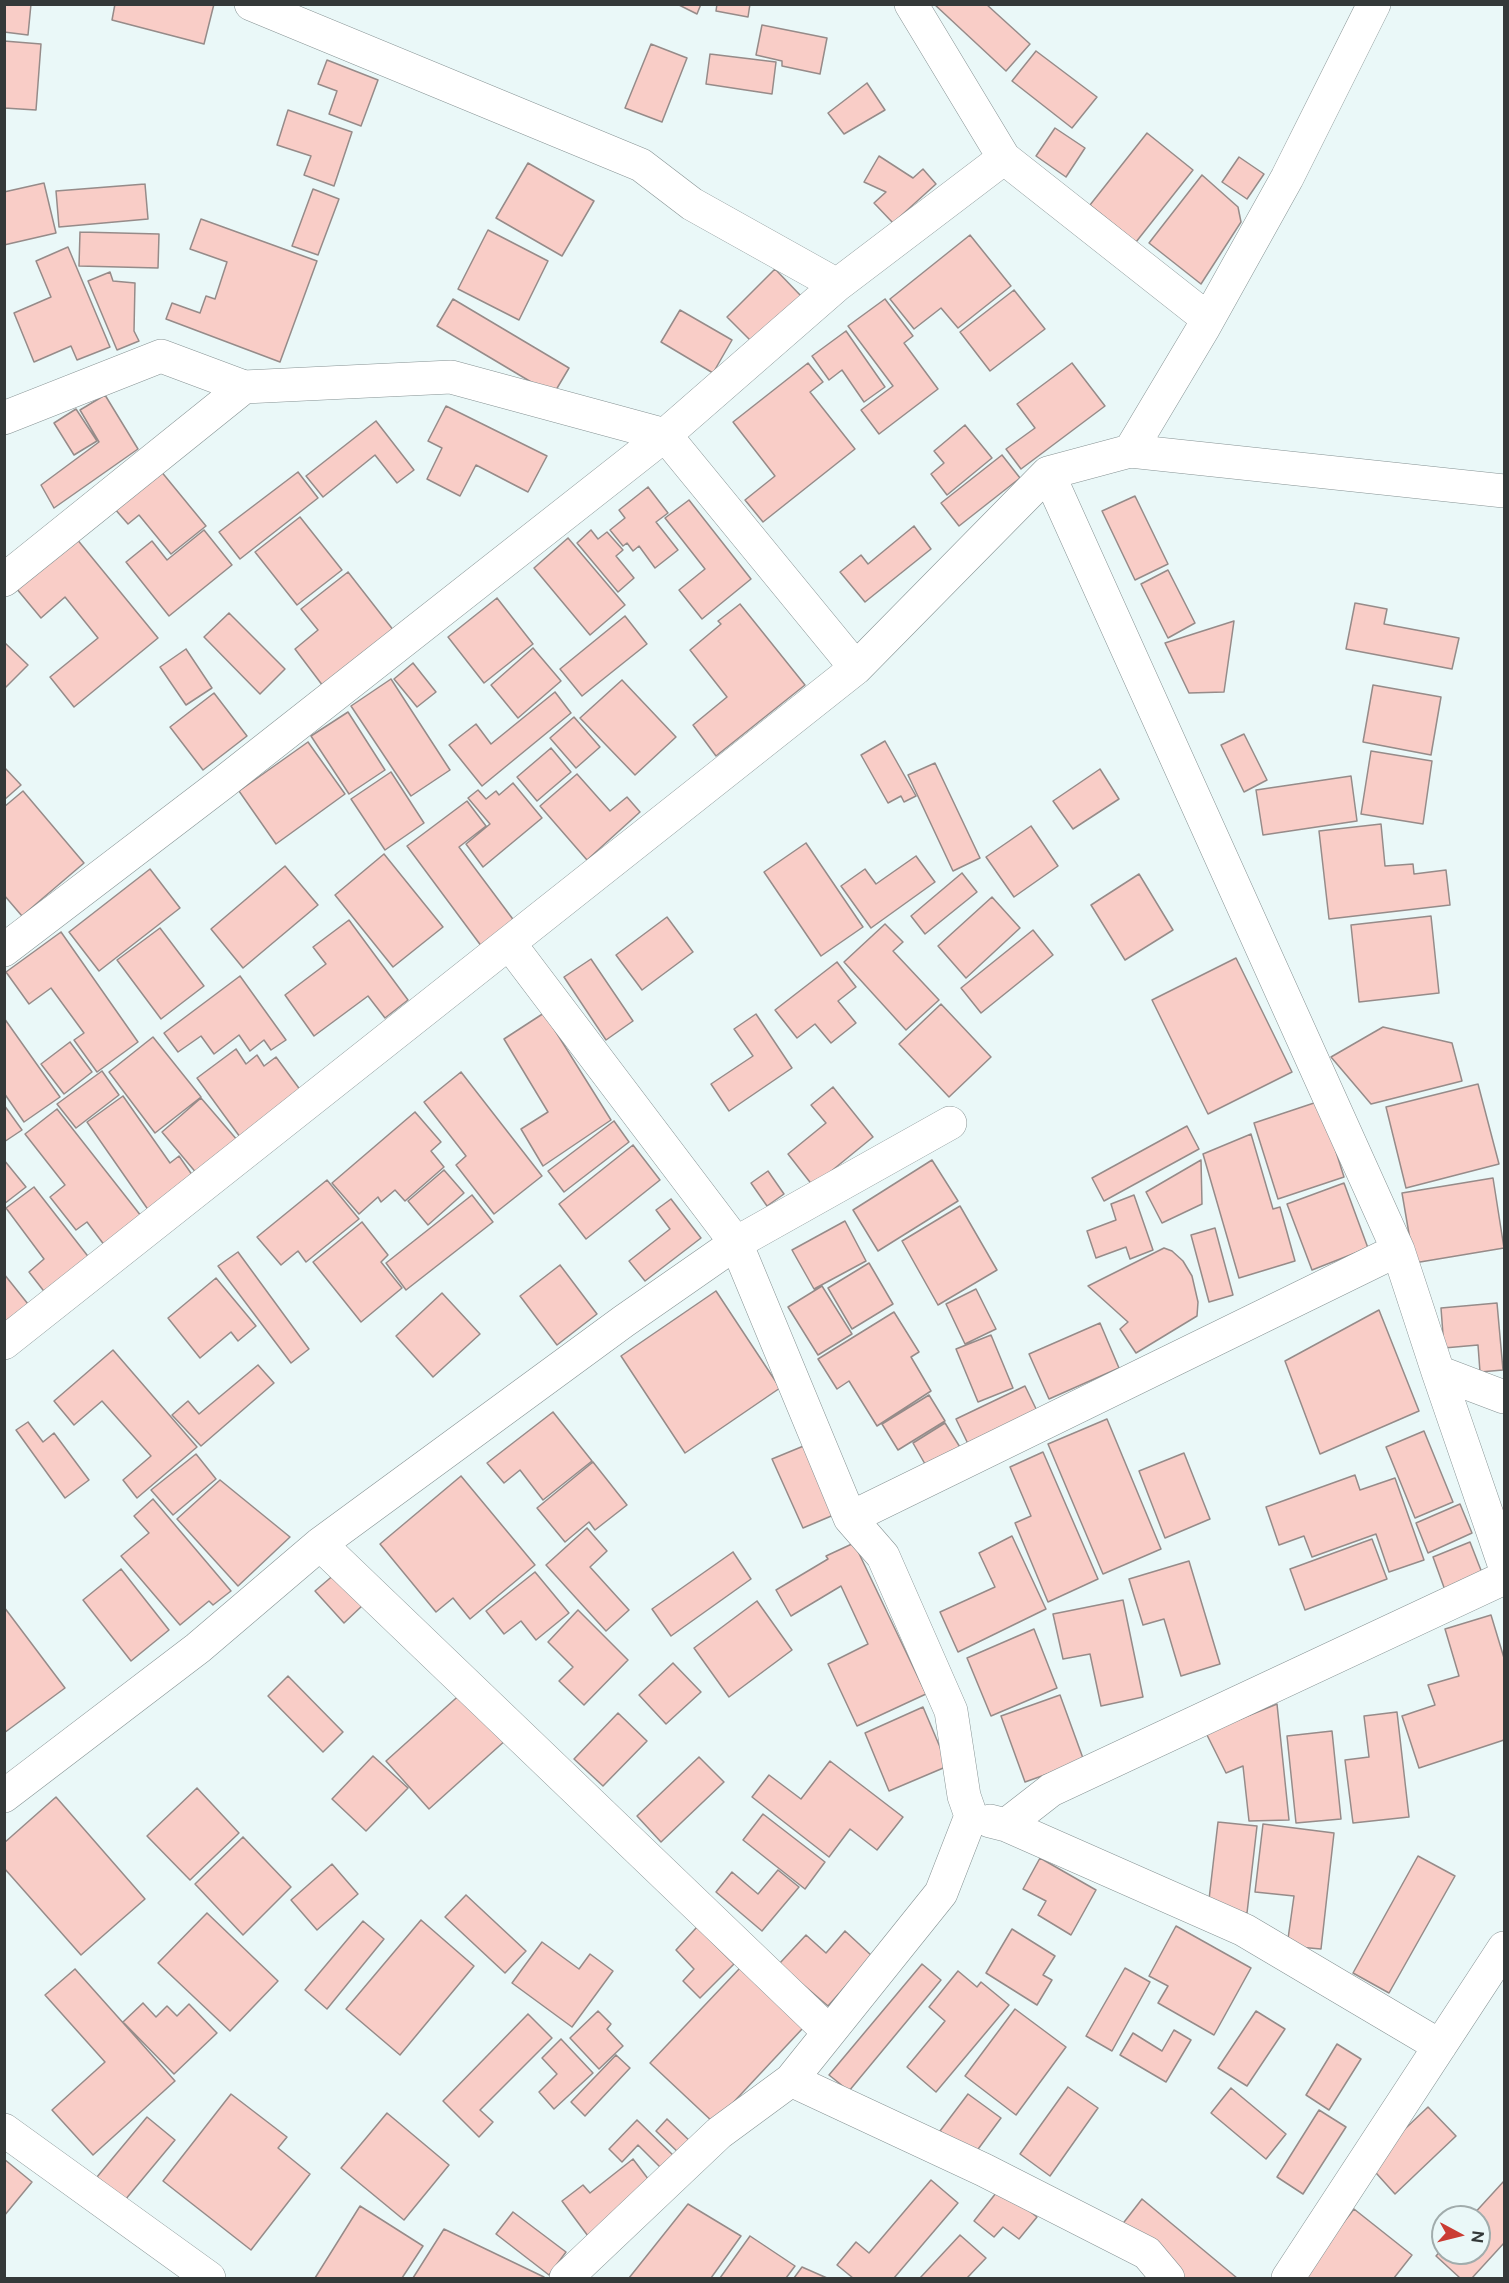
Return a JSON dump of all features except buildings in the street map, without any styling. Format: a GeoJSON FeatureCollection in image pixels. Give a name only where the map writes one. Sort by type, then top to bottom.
{"type":"FeatureCollection","features":[{"type":"Feature","properties":{"kind":"street"},"geometry":{"type":"LineString","coordinates":[[251,4],[641,165],[692,204],[837,285]]}},
{"type":"Feature","properties":{"kind":"street"},"geometry":{"type":"LineString","coordinates":[[911,4],[1004,158],[1208,319]]}},
{"type":"Feature","properties":{"kind":"street"},"geometry":{"type":"LineString","coordinates":[[1130,451],[1208,319],[1287,178],[1374,4]]}},
{"type":"Feature","properties":{"kind":"street"},"geometry":{"type":"LineString","coordinates":[[4,950],[224,782],[665,435],[837,285],[1004,158]]}},
{"type":"Feature","properties":{"kind":"street"},"geometry":{"type":"LineString","coordinates":[[4,418],[161,356],[244,387],[451,377],[665,435],[856,668]]}},
{"type":"Feature","properties":{"kind":"street"},"geometry":{"type":"LineString","coordinates":[[4,580],[244,387]]}},
{"type":"Feature","properties":{"kind":"street"},"geometry":{"type":"LineString","coordinates":[[4,1343],[856,668],[1048,473],[1130,451],[1504,491]]}},
{"type":"Feature","properties":{"kind":"street"},"geometry":{"type":"LineString","coordinates":[[1048,473],[1398,1250],[1504,1564]]}},
{"type":"Feature","properties":{"kind":"street"},"geometry":{"type":"LineString","coordinates":[[509,943],[736,1243],[850,1518],[882,1556],[951,1712],[964,1796],[971,1816],[941,1893],[791,2080],[719,2133],[566,2278]]}},
{"type":"Feature","properties":{"kind":"street"},"geometry":{"type":"LineString","coordinates":[[4,1796],[198,1648],[320,1544],[615,1328],[736,1243],[950,1123]]}},
{"type":"Feature","properties":{"kind":"street"},"geometry":{"type":"LineString","coordinates":[[850,1518],[1398,1250]]}},
{"type":"Feature","properties":{"kind":"street"},"geometry":{"type":"LineString","coordinates":[[1438,1372],[1504,1397]]}},
{"type":"Feature","properties":{"kind":"street"},"geometry":{"type":"LineString","coordinates":[[320,1544],[829,2032]]}},
{"type":"Feature","properties":{"kind":"street"},"geometry":{"type":"LineString","coordinates":[[1006,1825],[1051,1790],[1504,1578]]}},
{"type":"Feature","properties":{"kind":"street"},"geometry":{"type":"LineString","coordinates":[[971,1816],[1006,1825],[1244,1930],[1440,2046]]}},
{"type":"Feature","properties":{"kind":"street"},"geometry":{"type":"LineString","coordinates":[[1288,2278],[1504,1948]]}},
{"type":"Feature","properties":{"kind":"street"},"geometry":{"type":"LineString","coordinates":[[791,2080],[984,2170],[1147,2253],[1168,2278]]}},
{"type":"Feature","properties":{"kind":"street"},"geometry":{"type":"LineString","coordinates":[[4,2130],[209,2278]]}}]}
